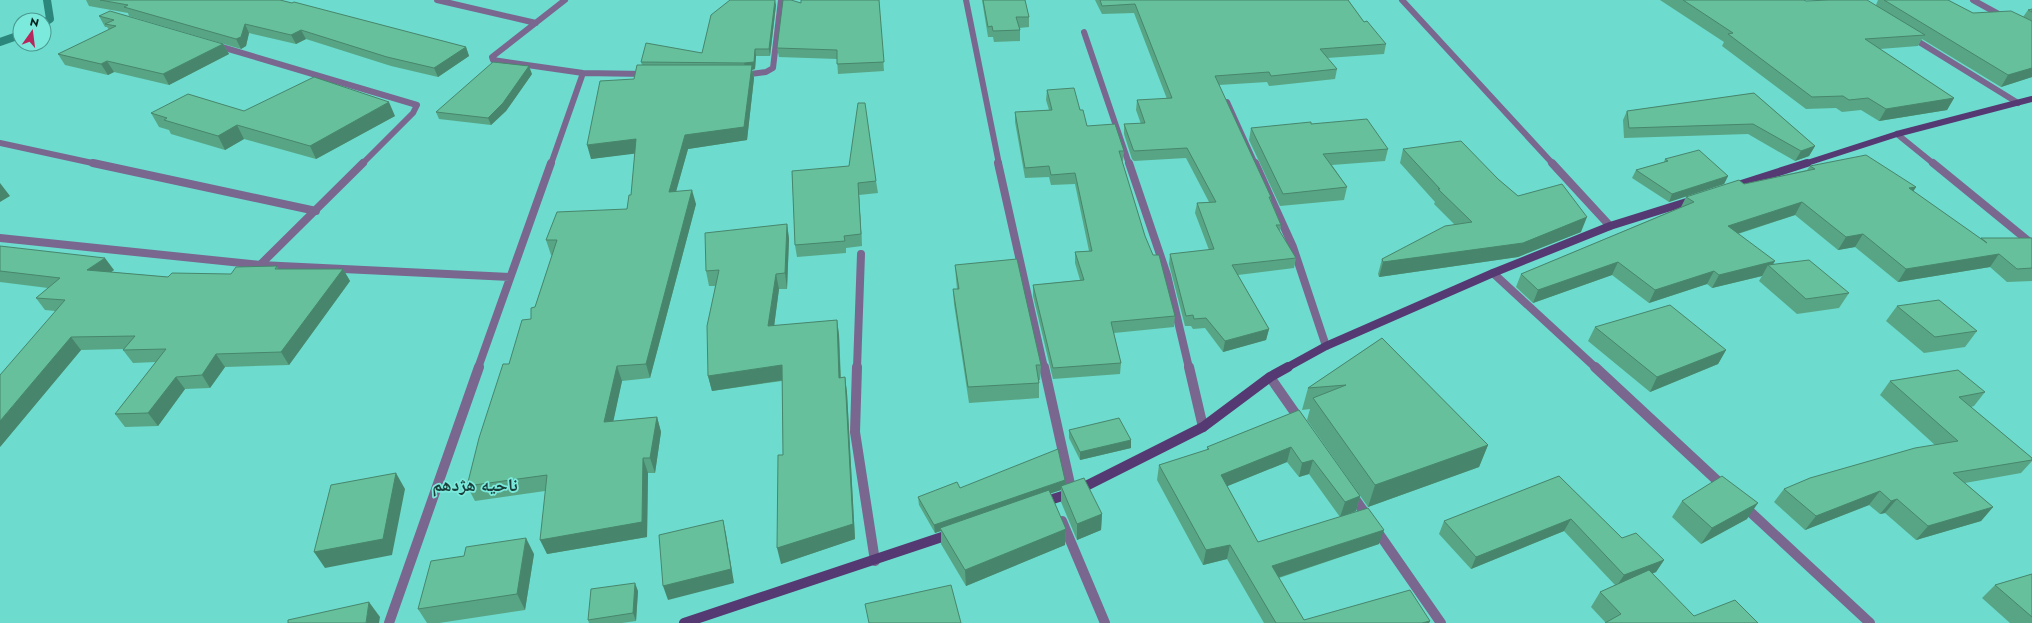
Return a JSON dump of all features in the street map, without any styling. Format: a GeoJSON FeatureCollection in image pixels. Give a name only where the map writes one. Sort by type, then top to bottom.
{"type":"FeatureCollection","features":[{"type":"Feature","properties":{"kind":"street"},"geometry":{"type":"LineString","coordinates":[[437,0],[536,23]]}},
{"type":"Feature","properties":{"kind":"street"},"geometry":{"type":"LineString","coordinates":[[565,0],[492,57],[493,60],[583,73],[653,74]]}},
{"type":"Feature","properties":{"kind":"street"},"geometry":{"type":"LineString","coordinates":[[738,75],[766,72],[773,68],[781,0]]}},
{"type":"Feature","properties":{"kind":"street"},"geometry":{"type":"LineString","coordinates":[[966,0],[1001,176],[1072,493]]}},
{"type":"Feature","properties":{"kind":"street"},"geometry":{"type":"LineString","coordinates":[[1402,0],[1610,226]]}},
{"type":"Feature","properties":{"kind":"street"},"geometry":{"type":"LineString","coordinates":[[1973,0],[2012,21]]}},
{"type":"Feature","properties":{"kind":"street"},"geometry":{"type":"LineString","coordinates":[[1084,32],[1167,275],[1203,427]]}},
{"type":"Feature","properties":{"kind":"street"},"geometry":{"type":"LineString","coordinates":[[1904,33],[2018,103]]}},
{"type":"Feature","properties":{"kind":"street"},"geometry":{"type":"LineString","coordinates":[[206,42],[417,104],[413,112],[316,211],[260,265]]}},
{"type":"Feature","properties":{"kind":"street"},"geometry":{"type":"LineString","coordinates":[[389,623],[583,73]]}},
{"type":"Feature","properties":{"kind":"street"},"geometry":{"type":"LineString","coordinates":[[1724,190],[1897,134],[2032,99]]}},
{"type":"Feature","properties":{"kind":"street"},"geometry":{"type":"LineString","coordinates":[[1226,100],[1293,247],[1326,346]]}},
{"type":"Feature","properties":{"kind":"street"},"geometry":{"type":"LineString","coordinates":[[1897,134],[2032,244]]}},
{"type":"Feature","properties":{"kind":"street"},"geometry":{"type":"LineString","coordinates":[[0,143],[316,211]]}},
{"type":"Feature","properties":{"kind":"street"},"geometry":{"type":"LineString","coordinates":[[1037,504],[1055,506],[1072,493],[1203,427],[1270,377],[1326,346],[1493,273],[1610,226],[1701,197]]}},
{"type":"Feature","properties":{"kind":"street"},"geometry":{"type":"LineString","coordinates":[[0,238],[260,265],[510,277]]}},
{"type":"Feature","properties":{"kind":"street"},"geometry":{"type":"LineString","coordinates":[[860,254],[855,432],[875,561]]}},
{"type":"Feature","properties":{"kind":"street"},"geometry":{"type":"LineString","coordinates":[[1493,273],[1870,623]]}},
{"type":"Feature","properties":{"kind":"street"},"geometry":{"type":"LineString","coordinates":[[1270,377],[1306,429]]}},
{"type":"Feature","properties":{"kind":"street"},"geometry":{"type":"LineString","coordinates":[[1346,487],[1441,623]]}},
{"type":"Feature","properties":{"kind":"street"},"geometry":{"type":"LineString","coordinates":[[1055,506],[1106,623]]}},
{"type":"Feature","properties":{"kind":"street"},"geometry":{"type":"LineString","coordinates":[[684,623],[875,561],[956,532]]}},
{"type":"Feature","properties":{"kind":"building"},"geometry":{"type":"Polygon","coordinates":[[[100,0],[280,0],[292,3],[294,2],[466,47],[434,68],[387,57],[301,30],[291,35],[245,24],[241,37],[236,39],[124,7],[128,5],[100,0]]]}},
{"type":"Feature","properties":{"kind":"building"},"geometry":{"type":"Polygon","coordinates":[[[730,0],[775,0],[769,49],[755,49],[754,62],[641,62],[646,43],[702,53],[711,15],[730,0]]]}},
{"type":"Feature","properties":{"kind":"building"},"geometry":{"type":"Polygon","coordinates":[[[783,0],[791,0],[801,3],[801,0],[879,0],[884,62],[837,64],[837,50],[777,48],[783,0]]]}},
{"type":"Feature","properties":{"kind":"building"},"geometry":{"type":"Polygon","coordinates":[[[983,0],[1025,0],[1029,17],[1016,17],[1020,30],[993,31],[992,26],[988,27],[983,0]]]}},
{"type":"Feature","properties":{"kind":"building"},"geometry":{"type":"Polygon","coordinates":[[[1100,0],[1348,0],[1364,22],[1367,21],[1386,44],[1320,49],[1337,69],[1271,76],[1269,72],[1215,76],[1271,197],[1269,197],[1281,225],[1276,225],[1296,258],[1232,265],[1269,329],[1225,341],[1206,318],[1194,319],[1193,315],[1186,316],[1170,254],[1214,249],[1197,203],[1216,202],[1187,148],[1134,151],[1124,124],[1145,123],[1137,100],[1172,98],[1135,4],[1102,6],[1100,0]]]}},
{"type":"Feature","properties":{"kind":"building"},"geometry":{"type":"Polygon","coordinates":[[[1683,0],[1867,0],[1925,35],[1865,39],[1954,98],[1886,109],[1868,98],[1849,100],[1843,96],[1812,97],[1728,34],[1733,33],[1683,0]]]}},
{"type":"Feature","properties":{"kind":"building"},"geometry":{"type":"Polygon","coordinates":[[[1884,0],[1948,0],[1973,13],[2011,11],[2032,21],[2032,68],[2008,75],[1884,0]]]}},
{"type":"Feature","properties":{"kind":"building"},"geometry":{"type":"Polygon","coordinates":[[[110,11],[223,44],[163,74],[107,61],[101,64],[58,54],[116,26],[105,24],[114,20],[99,16],[110,11]]]}},
{"type":"Feature","properties":{"kind":"building"},"geometry":{"type":"Polygon","coordinates":[[[493,62],[529,66],[503,103],[488,118],[436,112],[493,62]]]}},
{"type":"Feature","properties":{"kind":"building"},"geometry":{"type":"Polygon","coordinates":[[[637,65],[752,65],[744,127],[685,135],[669,192],[692,190],[646,364],[617,366],[604,422],[657,417],[650,458],[643,458],[642,522],[540,540],[547,475],[467,486],[479,438],[503,364],[509,364],[522,320],[531,319],[531,308],[535,307],[557,240],[546,240],[557,212],[627,209],[629,195],[631,195],[636,139],[587,145],[600,81],[634,79],[637,65]]]}},
{"type":"Feature","properties":{"kind":"building"},"geometry":{"type":"Polygon","coordinates":[[[314,77],[389,102],[310,146],[237,125],[218,136],[164,120],[167,118],[151,113],[188,94],[244,111],[314,77]]]}},
{"type":"Feature","properties":{"kind":"building"},"geometry":{"type":"Polygon","coordinates":[[[1074,88],[1080,110],[1083,110],[1087,126],[1115,124],[1124,151],[1119,151],[1145,236],[1153,255],[1159,255],[1175,316],[1111,322],[1121,363],[1053,368],[1033,285],[1084,280],[1075,252],[1092,251],[1075,173],[1051,175],[1049,166],[1025,168],[1015,112],[1052,110],[1047,90],[1074,88]]]}},
{"type":"Feature","properties":{"kind":"building"},"geometry":{"type":"Polygon","coordinates":[[[1754,93],[1815,146],[1801,151],[1753,124],[1629,128],[1627,111],[1754,93]]]}},
{"type":"Feature","properties":{"kind":"building"},"geometry":{"type":"Polygon","coordinates":[[[858,103],[865,103],[876,181],[858,183],[861,234],[844,236],[845,241],[795,245],[792,171],[849,166],[858,103]]]}},
{"type":"Feature","properties":{"kind":"building"},"geometry":{"type":"Polygon","coordinates":[[[1367,119],[1388,149],[1323,154],[1347,187],[1283,194],[1251,128],[1311,122],[1311,124],[1367,119]]]}},
{"type":"Feature","properties":{"kind":"building"},"geometry":{"type":"Polygon","coordinates":[[[1461,141],[1498,179],[1518,196],[1562,184],[1587,217],[1523,243],[1383,262],[1382,259],[1445,226],[1472,222],[1438,189],[1440,189],[1403,149],[1461,141]]]}},
{"type":"Feature","properties":{"kind":"building"},"geometry":{"type":"Polygon","coordinates":[[[1699,150],[1728,176],[1672,194],[1636,170],[1668,161],[1665,159],[1699,150]]]}},
{"type":"Feature","properties":{"kind":"building"},"geometry":{"type":"Polygon","coordinates":[[[1866,155],[1916,187],[1909,188],[1987,243],[1981,238],[2032,238],[2032,268],[2017,269],[1999,254],[1906,269],[1863,234],[1846,237],[1802,202],[1728,226],[1775,261],[1719,275],[1714,271],[1655,290],[1618,262],[1538,290],[1521,274],[1694,202],[1686,197],[1739,180],[1744,184],[1815,169],[1810,166],[1866,155]]]}},
{"type":"Feature","properties":{"kind":"building"},"geometry":{"type":"Polygon","coordinates":[[[787,224],[785,273],[776,274],[768,326],[837,320],[839,378],[845,377],[853,524],[777,548],[778,455],[783,455],[782,365],[708,376],[707,326],[719,270],[706,271],[705,233],[787,224]]]}},
{"type":"Feature","properties":{"kind":"building"},"geometry":{"type":"Polygon","coordinates":[[[0,246],[105,258],[87,270],[168,277],[172,273],[231,274],[236,267],[277,266],[275,269],[343,269],[281,352],[216,354],[202,375],[176,377],[148,413],[115,414],[166,349],[123,350],[135,336],[71,337],[0,421],[0,375],[65,300],[36,298],[60,278],[0,271],[0,246]]]}},
{"type":"Feature","properties":{"kind":"building"},"geometry":{"type":"Polygon","coordinates":[[[1017,259],[1041,365],[1036,365],[1039,383],[968,387],[953,289],[959,289],[955,265],[1017,259]]]}},
{"type":"Feature","properties":{"kind":"building"},"geometry":{"type":"Polygon","coordinates":[[[1809,260],[1849,293],[1806,299],[1768,265],[1809,260]]]}},
{"type":"Feature","properties":{"kind":"building"},"geometry":{"type":"Polygon","coordinates":[[[1939,300],[1977,331],[1935,337],[1897,306],[1939,300]]]}},
{"type":"Feature","properties":{"kind":"building"},"geometry":{"type":"Polygon","coordinates":[[[1670,305],[1726,350],[1657,377],[1595,327],[1670,305]]]}},
{"type":"Feature","properties":{"kind":"building"},"geometry":{"type":"Polygon","coordinates":[[[1382,338],[1488,445],[1375,485],[1313,398],[1346,385],[1308,388],[1382,338]]]}},
{"type":"Feature","properties":{"kind":"building"},"geometry":{"type":"Polygon","coordinates":[[[1958,370],[1985,392],[1959,397],[2032,458],[2032,460],[1953,473],[1993,507],[1928,526],[1897,499],[1891,501],[1880,491],[1816,516],[1784,489],[1810,478],[1915,448],[1958,441],[1890,381],[1958,370]]]}},
{"type":"Feature","properties":{"kind":"building"},"geometry":{"type":"Polygon","coordinates":[[[1299,410],[1360,496],[1345,502],[1313,460],[1302,463],[1291,447],[1221,475],[1258,542],[1368,508],[1384,530],[1272,566],[1304,620],[1410,590],[1430,621],[1422,623],[1276,623],[1230,545],[1206,550],[1159,465],[1209,449],[1207,447],[1299,410]]]}},
{"type":"Feature","properties":{"kind":"building"},"geometry":{"type":"Polygon","coordinates":[[[1119,418],[1131,440],[1080,452],[1069,430],[1119,418]]]}},
{"type":"Feature","properties":{"kind":"building"},"geometry":{"type":"Polygon","coordinates":[[[1058,449],[1065,480],[934,525],[918,497],[957,482],[960,488],[1058,449]]]}},
{"type":"Feature","properties":{"kind":"building"},"geometry":{"type":"Polygon","coordinates":[[[396,473],[383,539],[314,552],[331,485],[396,473]]]}},
{"type":"Feature","properties":{"kind":"building"},"geometry":{"type":"Polygon","coordinates":[[[1559,476],[1622,538],[1636,533],[1664,560],[1624,575],[1571,519],[1476,557],[1444,521],[1559,476]]]}},
{"type":"Feature","properties":{"kind":"building"},"geometry":{"type":"Polygon","coordinates":[[[1722,476],[1758,503],[1712,528],[1682,501],[1722,476]]]}},
{"type":"Feature","properties":{"kind":"building"},"geometry":{"type":"Polygon","coordinates":[[[1084,478],[1102,514],[1077,524],[1061,486],[1084,478]]]}},
{"type":"Feature","properties":{"kind":"building"},"geometry":{"type":"Polygon","coordinates":[[[1049,490],[1066,529],[965,570],[940,528],[1049,490]]]}},
{"type":"Feature","properties":{"kind":"building"},"geometry":{"type":"Polygon","coordinates":[[[723,520],[731,569],[663,586],[659,535],[723,520]]]}},
{"type":"Feature","properties":{"kind":"building"},"geometry":{"type":"Polygon","coordinates":[[[526,538],[517,594],[418,609],[431,561],[464,556],[466,547],[526,538]]]}},
{"type":"Feature","properties":{"kind":"building"},"geometry":{"type":"Polygon","coordinates":[[[1649,570],[1694,616],[1735,600],[1758,623],[1605,623],[1621,614],[1600,592],[1649,570]]]}},
{"type":"Feature","properties":{"kind":"building"},"geometry":{"type":"Polygon","coordinates":[[[2032,574],[2032,617],[1995,585],[2032,574]]]}},
{"type":"Feature","properties":{"kind":"building"},"geometry":{"type":"Polygon","coordinates":[[[635,583],[633,613],[588,620],[591,589],[635,583]]]}},
{"type":"Feature","properties":{"kind":"building"},"geometry":{"type":"Polygon","coordinates":[[[951,585],[961,623],[869,623],[865,604],[951,585]]]}},
{"type":"Feature","properties":{"kind":"building"},"geometry":{"type":"Polygon","coordinates":[[[369,602],[366,623],[288,623],[288,620],[369,602]]]}},
{"type":"Feature","properties":{"kind":"waterway"},"geometry":{"type":"LineString","coordinates":[[47,0],[49,12]]}},
{"type":"Feature","properties":{"kind":"waterway"},"geometry":{"type":"LineString","coordinates":[[0,42],[12,38]]}},
{"type":"Feature","properties":{"kind":"district","name":"ناحیه هژدهم"},"geometry":{"type":"Point","coordinates":[475,485]}}]}
